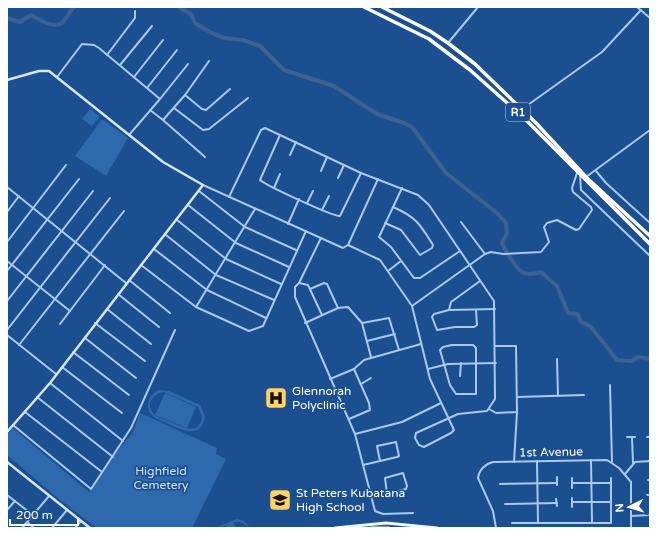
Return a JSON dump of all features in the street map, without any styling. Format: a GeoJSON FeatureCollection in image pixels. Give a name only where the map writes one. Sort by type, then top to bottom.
{"type":"FeatureCollection","features":[{"type":"Feature","properties":{"kind":"highway","name":"R1"},"geometry":{"type":"LineString","coordinates":[[364,7],[417,33],[439,46],[470,70],[518,112],[578,174],[650,244]]}},
{"type":"Feature","properties":{"kind":"highway","name":"R1"},"geometry":{"type":"LineString","coordinates":[[382,7],[416,23],[448,43],[475,64],[523,110],[586,177],[650,236]]}},
{"type":"Feature","properties":{"kind":"main road"},"geometry":{"type":"LineString","coordinates":[[335,528],[386,523],[437,528]]}},
{"type":"Feature","properties":{"kind":"main road"},"geometry":{"type":"LineString","coordinates":[[371,528],[389,528]]}},
{"type":"Feature","properties":{"kind":"street"},"geometry":{"type":"LineString","coordinates":[[448,43],[478,7]]}},
{"type":"Feature","properties":{"kind":"street"},"geometry":{"type":"LineString","coordinates":[[637,7],[650,18]]}},
{"type":"Feature","properties":{"kind":"street"},"geometry":{"type":"LineString","coordinates":[[518,112],[523,110],[602,52],[640,10]]}},
{"type":"Feature","properties":{"kind":"street"},"geometry":{"type":"LineString","coordinates":[[106,54],[135,18],[135,11]]}},
{"type":"Feature","properties":{"kind":"street"},"geometry":{"type":"LineString","coordinates":[[120,66],[152,26]]}},
{"type":"Feature","properties":{"kind":"street"},"geometry":{"type":"LineString","coordinates":[[134,77],[163,40]]}},
{"type":"Feature","properties":{"kind":"street"},"geometry":{"type":"LineString","coordinates":[[56,77],[82,44],[95,46],[160,99]]}},
{"type":"Feature","properties":{"kind":"street"},"geometry":{"type":"LineString","coordinates":[[147,88],[177,50]]}},
{"type":"Feature","properties":{"kind":"street"},"geometry":{"type":"LineString","coordinates":[[163,120],[185,95],[209,62]]}},
{"type":"Feature","properties":{"kind":"street"},"geometry":{"type":"LineString","coordinates":[[129,135],[188,64]]}},
{"type":"Feature","properties":{"kind":"street"},"geometry":{"type":"LineString","coordinates":[[7,80],[43,70],[49,71],[163,162],[203,185],[342,248],[348,245],[378,179]]}},
{"type":"Feature","properties":{"kind":"street"},"geometry":{"type":"LineString","coordinates":[[185,95],[202,109],[206,110],[230,89]]}},
{"type":"Feature","properties":{"kind":"street"},"geometry":{"type":"LineString","coordinates":[[174,108],[204,130],[209,129],[248,98]]}},
{"type":"Feature","properties":{"kind":"street"},"geometry":{"type":"LineString","coordinates":[[150,110],[205,157]]}},
{"type":"Feature","properties":{"kind":"street"},"geometry":{"type":"LineString","coordinates":[[229,197],[261,130],[267,128],[361,173],[418,195],[426,202],[492,297],[495,309],[496,363],[495,399],[489,409],[485,411],[458,414],[449,417],[416,433],[415,438],[418,445],[424,448],[454,431],[449,417],[431,383],[412,306],[377,257],[348,245]]}},
{"type":"Feature","properties":{"kind":"street"},"geometry":{"type":"LineString","coordinates":[[586,177],[650,130]]}},
{"type":"Feature","properties":{"kind":"street"},"geometry":{"type":"LineString","coordinates":[[280,135],[260,178],[261,182],[336,217],[340,216],[361,173]]}},
{"type":"Feature","properties":{"kind":"street"},"geometry":{"type":"LineString","coordinates":[[290,155],[296,142]]}},
{"type":"Feature","properties":{"kind":"street"},"geometry":{"type":"LineString","coordinates":[[321,171],[327,157]]}},
{"type":"Feature","properties":{"kind":"street"},"geometry":{"type":"LineString","coordinates":[[7,242],[66,165]]}},
{"type":"Feature","properties":{"kind":"street"},"geometry":{"type":"LineString","coordinates":[[338,178],[344,165]]}},
{"type":"Feature","properties":{"kind":"street"},"geometry":{"type":"LineString","coordinates":[[596,171],[606,183],[650,223]]}},
{"type":"Feature","properties":{"kind":"street"},"geometry":{"type":"LineString","coordinates":[[274,188],[280,174]]}},
{"type":"Feature","properties":{"kind":"street"},"geometry":{"type":"LineString","coordinates":[[412,306],[471,266],[484,254],[493,252],[503,254],[536,253],[543,250],[549,242],[544,227],[547,223],[557,220],[576,230],[579,229],[592,210],[573,192],[572,188],[578,174]]}},
{"type":"Feature","properties":{"kind":"street"},"geometry":{"type":"LineString","coordinates":[[578,174],[581,190],[650,256]]}},
{"type":"Feature","properties":{"kind":"street"},"geometry":{"type":"LineString","coordinates":[[7,271],[79,179]]}},
{"type":"Feature","properties":{"kind":"street"},"geometry":{"type":"LineString","coordinates":[[7,432],[50,383],[127,281],[166,235],[203,185]]}},
{"type":"Feature","properties":{"kind":"street"},"geometry":{"type":"LineString","coordinates":[[7,187],[105,265],[170,313]]}},
{"type":"Feature","properties":{"kind":"street"},"geometry":{"type":"LineString","coordinates":[[402,188],[392,207],[380,238],[391,247],[417,280],[460,251]]}},
{"type":"Feature","properties":{"kind":"street"},"geometry":{"type":"LineString","coordinates":[[7,301],[93,191]]}},
{"type":"Feature","properties":{"kind":"street"},"geometry":{"type":"LineString","coordinates":[[199,191],[245,227],[296,250]]}},
{"type":"Feature","properties":{"kind":"street"},"geometry":{"type":"LineString","coordinates":[[307,203],[313,191]]}},
{"type":"Feature","properties":{"kind":"street"},"geometry":{"type":"LineString","coordinates":[[7,212],[19,196]]}},
{"type":"Feature","properties":{"kind":"street"},"geometry":{"type":"LineString","coordinates":[[322,210],[329,196]]}},
{"type":"Feature","properties":{"kind":"street"},"geometry":{"type":"LineString","coordinates":[[7,330],[110,198]]}},
{"type":"Feature","properties":{"kind":"street"},"geometry":{"type":"LineString","coordinates":[[288,224],[299,199]]}},
{"type":"Feature","properties":{"kind":"street"},"geometry":{"type":"LineString","coordinates":[[188,205],[236,243],[289,266]]}},
{"type":"Feature","properties":{"kind":"street"},"geometry":{"type":"LineString","coordinates":[[385,223],[401,230],[420,255],[432,248],[433,245],[414,219],[408,214],[392,207]]}},
{"type":"Feature","properties":{"kind":"street"},"geometry":{"type":"LineString","coordinates":[[196,308],[255,209]]}},
{"type":"Feature","properties":{"kind":"street"},"geometry":{"type":"LineString","coordinates":[[19,345],[124,210]]}},
{"type":"Feature","properties":{"kind":"street"},"geometry":{"type":"LineString","coordinates":[[177,220],[226,258],[281,284]]}},
{"type":"Feature","properties":{"kind":"street"},"geometry":{"type":"LineString","coordinates":[[462,222],[484,254]]}},
{"type":"Feature","properties":{"kind":"street"},"geometry":{"type":"LineString","coordinates":[[141,265],[196,308],[249,331],[263,326],[296,250],[306,231]]}},
{"type":"Feature","properties":{"kind":"street"},"geometry":{"type":"LineString","coordinates":[[166,235],[216,275],[274,300]]}},
{"type":"Feature","properties":{"kind":"street"},"geometry":{"type":"LineString","coordinates":[[321,238],[299,283],[295,287],[295,297],[305,323],[355,434],[373,508],[377,513],[413,513]]}},
{"type":"Feature","properties":{"kind":"street"},"geometry":{"type":"LineString","coordinates":[[154,249],[207,290],[266,318]]}},
{"type":"Feature","properties":{"kind":"street"},"geometry":{"type":"LineString","coordinates":[[388,271],[401,261]]}},
{"type":"Feature","properties":{"kind":"street"},"geometry":{"type":"LineString","coordinates":[[7,262],[70,312]]}},
{"type":"Feature","properties":{"kind":"street"},"geometry":{"type":"LineString","coordinates":[[60,324],[105,265]]}},
{"type":"Feature","properties":{"kind":"street"},"geometry":{"type":"LineString","coordinates":[[449,310],[451,302],[481,281]]}},
{"type":"Feature","properties":{"kind":"street"},"geometry":{"type":"LineString","coordinates":[[299,283],[307,284],[322,315]]}},
{"type":"Feature","properties":{"kind":"street"},"geometry":{"type":"LineString","coordinates":[[310,289],[324,283],[327,284],[338,308]]}},
{"type":"Feature","properties":{"kind":"street"},"geometry":{"type":"LineString","coordinates":[[118,294],[159,327]]}},
{"type":"Feature","properties":{"kind":"street"},"geometry":{"type":"LineString","coordinates":[[305,323],[338,308],[348,307],[362,323],[371,357]]}},
{"type":"Feature","properties":{"kind":"street"},"geometry":{"type":"LineString","coordinates":[[107,309],[151,344]]}},
{"type":"Feature","properties":{"kind":"street"},"geometry":{"type":"LineString","coordinates":[[476,310],[476,327],[436,329],[433,315],[449,310],[495,309]]}},
{"type":"Feature","properties":{"kind":"street"},"geometry":{"type":"LineString","coordinates":[[362,323],[389,318],[399,350]]}},
{"type":"Feature","properties":{"kind":"street"},"geometry":{"type":"LineString","coordinates":[[95,323],[145,361]]}},
{"type":"Feature","properties":{"kind":"street"},"geometry":{"type":"LineString","coordinates":[[13,425],[91,489],[131,428],[175,330]]}},
{"type":"Feature","properties":{"kind":"street"},"geometry":{"type":"LineString","coordinates":[[367,341],[395,334]]}},
{"type":"Feature","properties":{"kind":"street"},"geometry":{"type":"LineString","coordinates":[[7,335],[56,374]]}},
{"type":"Feature","properties":{"kind":"street"},"geometry":{"type":"LineString","coordinates":[[84,338],[136,378]]}},
{"type":"Feature","properties":{"kind":"street"},"geometry":{"type":"LineString","coordinates":[[330,379],[354,369],[360,362],[371,357],[422,344]]}},
{"type":"Feature","properties":{"kind":"street"},"geometry":{"type":"LineString","coordinates":[[452,345],[475,346],[477,362],[477,392],[474,394],[454,393],[450,385],[445,365],[441,349],[452,345]]}},
{"type":"Feature","properties":{"kind":"street"},"geometry":{"type":"LineString","coordinates":[[495,346],[516,346],[517,412],[514,462]]}},
{"type":"Feature","properties":{"kind":"street"},"geometry":{"type":"LineString","coordinates":[[73,352],[129,395]]}},
{"type":"Feature","properties":{"kind":"street"},"geometry":{"type":"LineString","coordinates":[[557,359],[558,396]]}},
{"type":"Feature","properties":{"kind":"street"},"geometry":{"type":"LineString","coordinates":[[428,369],[461,363],[496,363]]}},
{"type":"Feature","properties":{"kind":"street"},"geometry":{"type":"LineString","coordinates":[[460,376],[461,363]]}},
{"type":"Feature","properties":{"kind":"street"},"geometry":{"type":"LineString","coordinates":[[62,367],[122,413]]}},
{"type":"Feature","properties":{"kind":"street"},"geometry":{"type":"LineString","coordinates":[[349,419],[370,410],[354,369]]}},
{"type":"Feature","properties":{"kind":"street"},"geometry":{"type":"LineString","coordinates":[[361,384],[371,378]]}},
{"type":"Feature","properties":{"kind":"street"},"geometry":{"type":"LineString","coordinates":[[50,383],[123,441]]}},
{"type":"Feature","properties":{"kind":"street"},"geometry":{"type":"LineString","coordinates":[[610,385],[612,462],[631,482],[631,528]]}},
{"type":"Feature","properties":{"kind":"street"},"geometry":{"type":"LineString","coordinates":[[517,397],[584,395]]}},
{"type":"Feature","properties":{"kind":"street"},"geometry":{"type":"LineString","coordinates":[[37,397],[113,456]]}},
{"type":"Feature","properties":{"kind":"street"},"geometry":{"type":"LineString","coordinates":[[355,434],[402,422],[441,403]]}},
{"type":"Feature","properties":{"kind":"street"},"geometry":{"type":"LineString","coordinates":[[489,409],[496,413],[517,412]]}},
{"type":"Feature","properties":{"kind":"street"},"geometry":{"type":"LineString","coordinates":[[25,412],[102,472]]}},
{"type":"Feature","properties":{"kind":"street"},"geometry":{"type":"LineString","coordinates":[[627,437],[635,437]]}},
{"type":"Feature","properties":{"kind":"street"},"geometry":{"type":"LineString","coordinates":[[632,437],[633,463]]}},
{"type":"Feature","properties":{"kind":"street"},"geometry":{"type":"LineString","coordinates":[[363,465],[380,461],[398,456],[396,442],[377,445],[380,461]]}},
{"type":"Feature","properties":{"kind":"street"},"geometry":{"type":"LineString","coordinates":[[591,460],[592,522]]}},
{"type":"Feature","properties":{"kind":"street","name":"1st Avenue"},"geometry":{"type":"LineString","coordinates":[[496,528],[493,511],[478,475],[481,469],[489,463],[591,460],[607,460],[612,462]]}},
{"type":"Feature","properties":{"kind":"street"},"geometry":{"type":"LineString","coordinates":[[537,461],[538,523]]}},
{"type":"Feature","properties":{"kind":"street"},"geometry":{"type":"LineString","coordinates":[[625,474],[633,463],[637,461],[650,461]]}},
{"type":"Feature","properties":{"kind":"street"},"geometry":{"type":"LineString","coordinates":[[7,462],[90,528]]}},
{"type":"Feature","properties":{"kind":"street"},"geometry":{"type":"LineString","coordinates":[[370,498],[387,494],[407,487],[404,474],[401,473],[385,478],[387,494]]}},
{"type":"Feature","properties":{"kind":"street"},"geometry":{"type":"LineString","coordinates":[[500,484],[557,484],[557,477]]}},
{"type":"Feature","properties":{"kind":"street"},"geometry":{"type":"LineString","coordinates":[[572,478],[572,488]]}},
{"type":"Feature","properties":{"kind":"street"},"geometry":{"type":"LineString","coordinates":[[512,523],[611,522],[611,478]]}},
{"type":"Feature","properties":{"kind":"street"},"geometry":{"type":"LineString","coordinates":[[572,483],[611,483]]}},
{"type":"Feature","properties":{"kind":"street"},"geometry":{"type":"LineString","coordinates":[[7,495],[32,515]]}},
{"type":"Feature","properties":{"kind":"street"},"geometry":{"type":"LineString","coordinates":[[22,528],[49,496]]}},
{"type":"Feature","properties":{"kind":"street"},"geometry":{"type":"LineString","coordinates":[[572,498],[572,507]]}},
{"type":"Feature","properties":{"kind":"street"},"geometry":{"type":"LineString","coordinates":[[505,504],[557,504],[556,499]]}},
{"type":"Feature","properties":{"kind":"street"},"geometry":{"type":"LineString","coordinates":[[7,510],[15,501]]}},
{"type":"Feature","properties":{"kind":"street"},"geometry":{"type":"LineString","coordinates":[[572,502],[611,502]]}},
{"type":"Feature","properties":{"kind":"street"},"geometry":{"type":"LineString","coordinates":[[52,528],[67,510]]}},
{"type":"Feature","properties":{"kind":"street"},"geometry":{"type":"LineString","coordinates":[[631,516],[650,515]]}},
{"type":"Feature","properties":{"kind":"street"},"geometry":{"type":"LineString","coordinates":[[75,528],[81,521]]}},
{"type":"Feature","properties":{"kind":"street"},"geometry":{"type":"LineString","coordinates":[[27,522],[34,528]]}},
{"type":"Feature","properties":{"kind":"green space"},"geometry":{"type":"Polygon","coordinates":[[[90,109],[100,117],[92,126],[82,119],[90,109]]]}},
{"type":"Feature","properties":{"kind":"green space"},"geometry":{"type":"Polygon","coordinates":[[[102,119],[128,138],[106,176],[75,156],[102,119]]]}},
{"type":"Feature","properties":{"kind":"green space"},"geometry":{"type":"Polygon","coordinates":[[[159,390],[169,391],[200,405],[205,416],[200,428],[196,431],[179,429],[154,417],[148,408],[148,404],[150,397],[159,390]],[[164,392],[154,397],[150,403],[151,411],[154,414],[185,428],[194,428],[201,423],[202,417],[198,407],[164,392]]]}},
{"type":"Feature","properties":{"kind":"green space"},"geometry":{"type":"Polygon","coordinates":[[[165,393],[196,407],[187,428],[155,415],[165,393]]]}},
{"type":"Feature","properties":{"kind":"green space","name":"Highfield Cemetery"},"geometry":{"type":"Polygon","coordinates":[[[140,413],[217,448],[216,454],[226,459],[192,528],[97,528],[60,500],[7,455],[7,435],[13,428],[89,492],[112,457],[132,434],[140,413]]]}},
{"type":"Feature","properties":{"kind":"green space"},"geometry":{"type":"Polygon","coordinates":[[[237,519],[244,521],[250,528],[241,522],[233,522],[236,528],[222,528],[232,523],[220,528],[215,528],[237,519]]]}},
{"type":"Feature","properties":{"kind":"waterway"},"geometry":{"type":"LineString","coordinates":[[7,18],[20,22],[31,15],[46,23],[58,25],[62,23],[74,7]]}},
{"type":"Feature","properties":{"kind":"waterway"},"geometry":{"type":"LineString","coordinates":[[179,7],[191,14],[195,23],[210,32],[224,38],[243,40],[260,46],[284,70],[334,86],[377,114],[412,127],[446,173],[497,213],[506,223],[507,233],[502,243],[510,258],[522,272],[529,274],[541,272],[557,286],[568,313],[578,314],[580,321],[591,327],[617,360],[632,361],[638,357],[650,359]]}},
{"type":"Feature","properties":{"kind":"place","name":"Glennorah Polyclinic"},"geometry":{"type":"Point","coordinates":[276,398]}},
{"type":"Feature","properties":{"kind":"place","name":"St Peters Kubatana High School"},"geometry":{"type":"Point","coordinates":[280,500]}}]}
